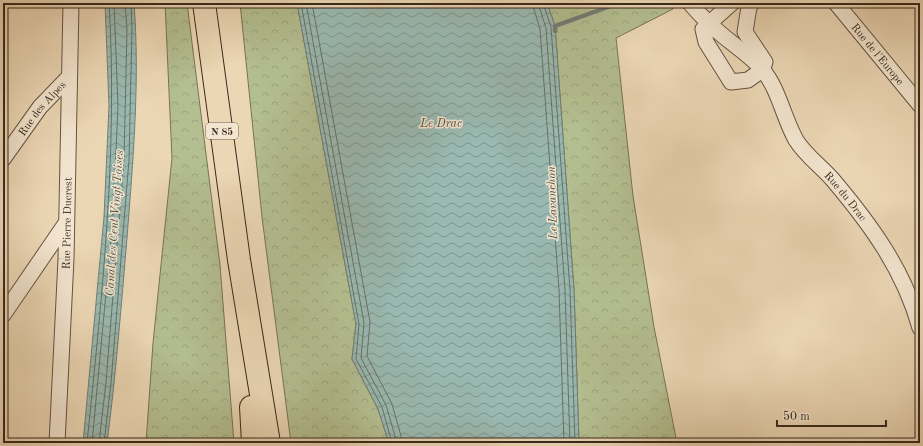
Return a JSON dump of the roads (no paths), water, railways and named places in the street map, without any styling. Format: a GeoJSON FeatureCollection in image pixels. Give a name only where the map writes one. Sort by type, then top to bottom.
{"type":"FeatureCollection","features":[{"type":"Feature","properties":{"kind":"highway","name":"N 85"},"geometry":{"type":"LineString","coordinates":[[204,3],[239,260],[269,443]]}},
{"type":"Feature","properties":{"kind":"highway","name":"N 85"},"geometry":{"type":"LineString","coordinates":[[239,260],[253,443]]}},
{"type":"Feature","properties":{"kind":"street","name":"Rue Pierre Ducrest"},"geometry":{"type":"LineString","coordinates":[[57,443],[66,259],[68,78],[71,3]]}},
{"type":"Feature","properties":{"kind":"street","name":"Rue du Drac"},"geometry":{"type":"LineString","coordinates":[[690,3],[709,24],[749,56],[762,70],[777,96],[796,140],[831,178],[880,240],[899,273],[915,309],[920,328]]}},
{"type":"Feature","properties":{"kind":"street"},"geometry":{"type":"LineString","coordinates":[[732,3],[703,29],[706,42],[731,82],[748,80],[762,70],[765,62],[745,32],[749,7],[752,3]]}},
{"type":"Feature","properties":{"kind":"street","name":"Rue de l'Europe"},"geometry":{"type":"LineString","coordinates":[[836,3],[920,105]]}},
{"type":"Feature","properties":{"kind":"street","name":"Rue des Alpes"},"geometry":{"type":"LineString","coordinates":[[3,159],[40,107],[68,78]]}},
{"type":"Feature","properties":{"kind":"street"},"geometry":{"type":"LineString","coordinates":[[3,315],[66,224]]}},
{"type":"Feature","properties":{"kind":"water","name":"Canal des Cent Vingt Toises"},"geometry":{"type":"Polygon","coordinates":[[[105,3],[134,3],[136,32],[135,121],[120,315],[107,443],[83,443],[104,217],[109,106],[105,3]]]}},
{"type":"Feature","properties":{"kind":"water","name":"Le Drac"},"geometry":{"type":"Polygon","coordinates":[[[297,3],[547,3],[555,26],[574,290],[579,443],[389,443],[378,409],[352,359],[356,324],[297,3]]]}},
{"type":"Feature","properties":{"kind":"waterway","name":"Le Lavanchon"},"geometry":{"type":"LineString","coordinates":[[555,31],[555,26],[619,3]]}}]}
